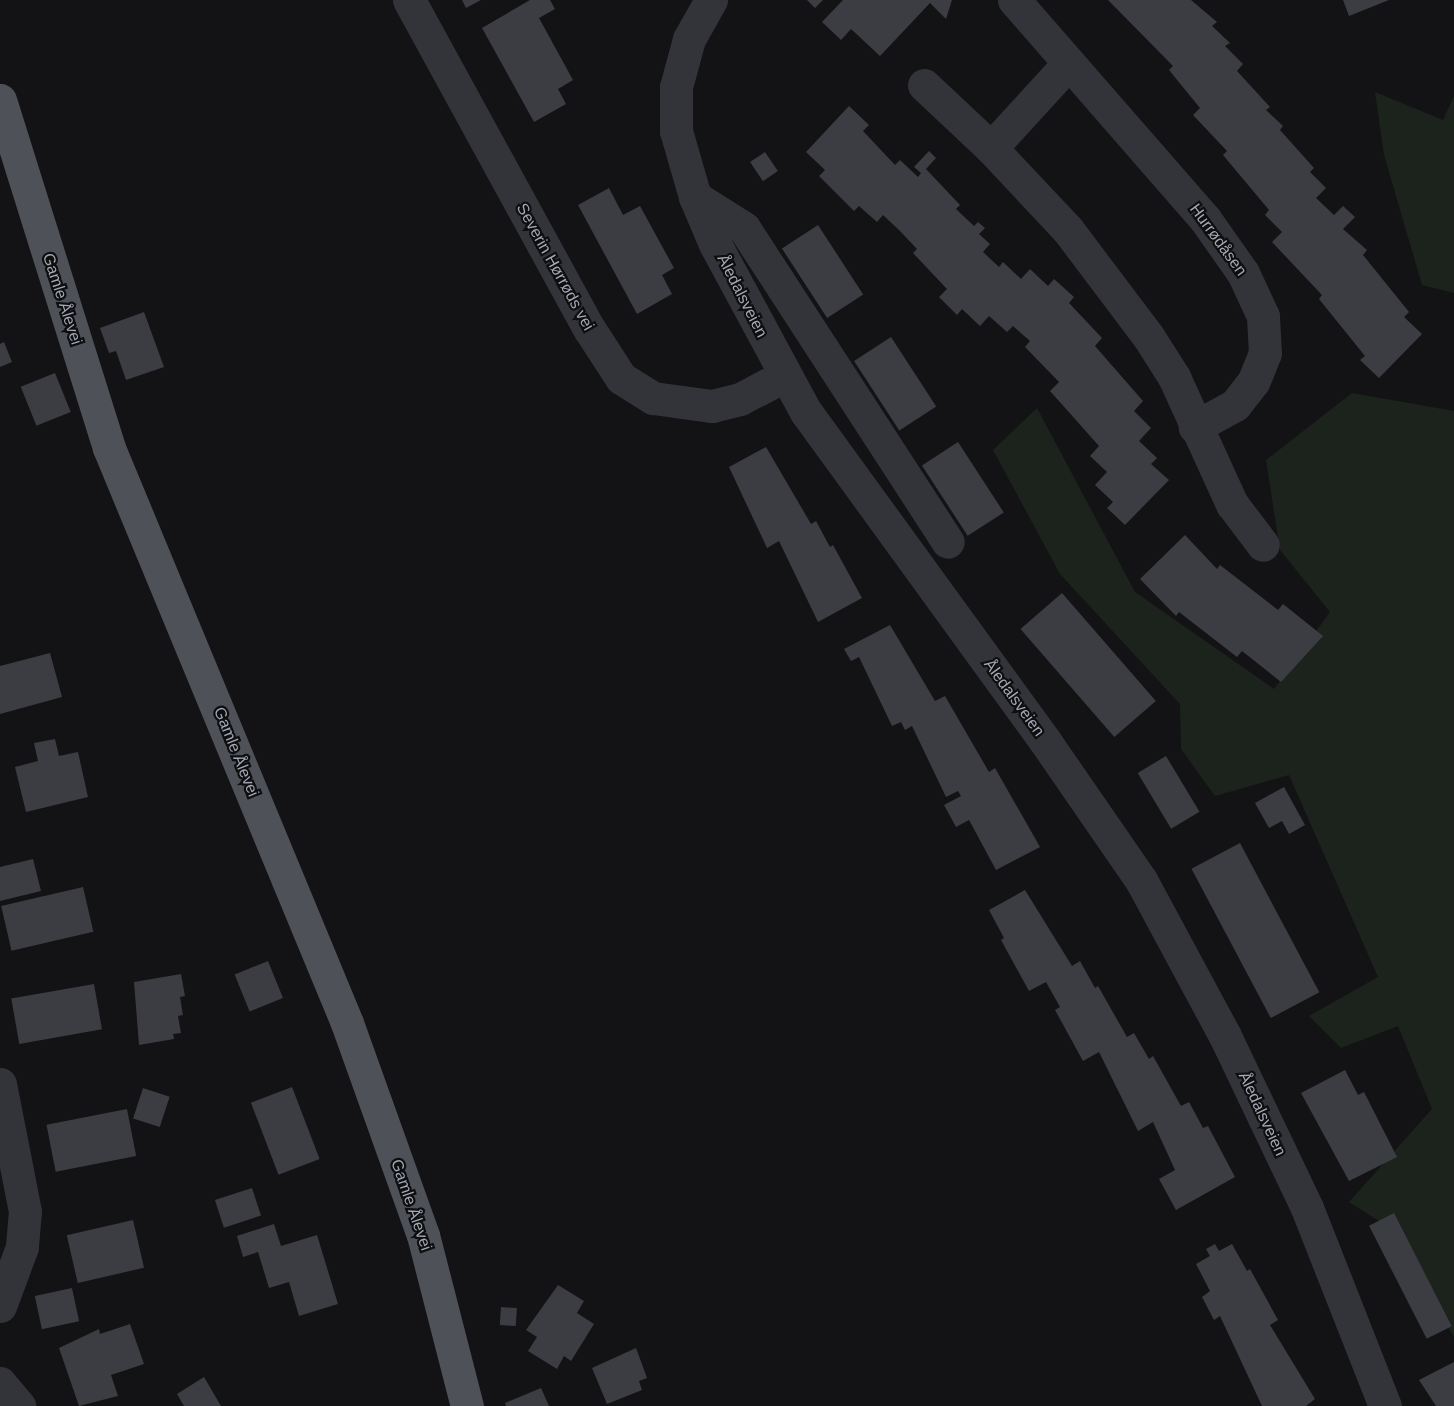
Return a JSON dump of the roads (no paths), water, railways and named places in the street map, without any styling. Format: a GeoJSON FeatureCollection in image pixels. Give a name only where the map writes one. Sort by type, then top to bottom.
{"type":"FeatureCollection","features":[{"type":"Feature","properties":{"kind":"main road","name":"Gamle Ålevei"},"geometry":{"type":"LineString","coordinates":[[0,100],[109,448],[347,1023],[420,1226],[467,1406]]}},
{"type":"Feature","properties":{"kind":"street","name":"Severin Hørrøds vei"},"geometry":{"type":"LineString","coordinates":[[409,0],[579,311],[621,378],[653,398],[712,405],[740,399],[784,376]]}},
{"type":"Feature","properties":{"kind":"street","name":"Åledalsveien"},"geometry":{"type":"LineString","coordinates":[[711,0],[689,39],[676,87],[676,131],[695,197],[784,376],[899,544],[1046,741],[1141,880],[1225,1036],[1306,1208],[1385,1406]]}},
{"type":"Feature","properties":{"kind":"street","name":"Hurrødåsen"},"geometry":{"type":"LineString","coordinates":[[1014,0],[1205,219],[1243,273],[1263,316],[1265,353],[1253,382],[1235,405],[1195,427]]}},
{"type":"Feature","properties":{"kind":"street"},"geometry":{"type":"LineString","coordinates":[[991,148],[1069,63]]}},
{"type":"Feature","properties":{"kind":"street"},"geometry":{"type":"LineString","coordinates":[[924,85],[991,148],[1068,230],[1148,336],[1174,377],[1232,504],[1263,545]]}},
{"type":"Feature","properties":{"kind":"street"},"geometry":{"type":"LineString","coordinates":[[695,197],[744,228],[948,542]]}},
{"type":"Feature","properties":{"kind":"street"},"geometry":{"type":"LineString","coordinates":[[0,1084],[25,1211],[22,1248],[0,1306]]}},
{"type":"Feature","properties":{"kind":"street"},"geometry":{"type":"LineString","coordinates":[[0,1383],[19,1406]]}}]}
